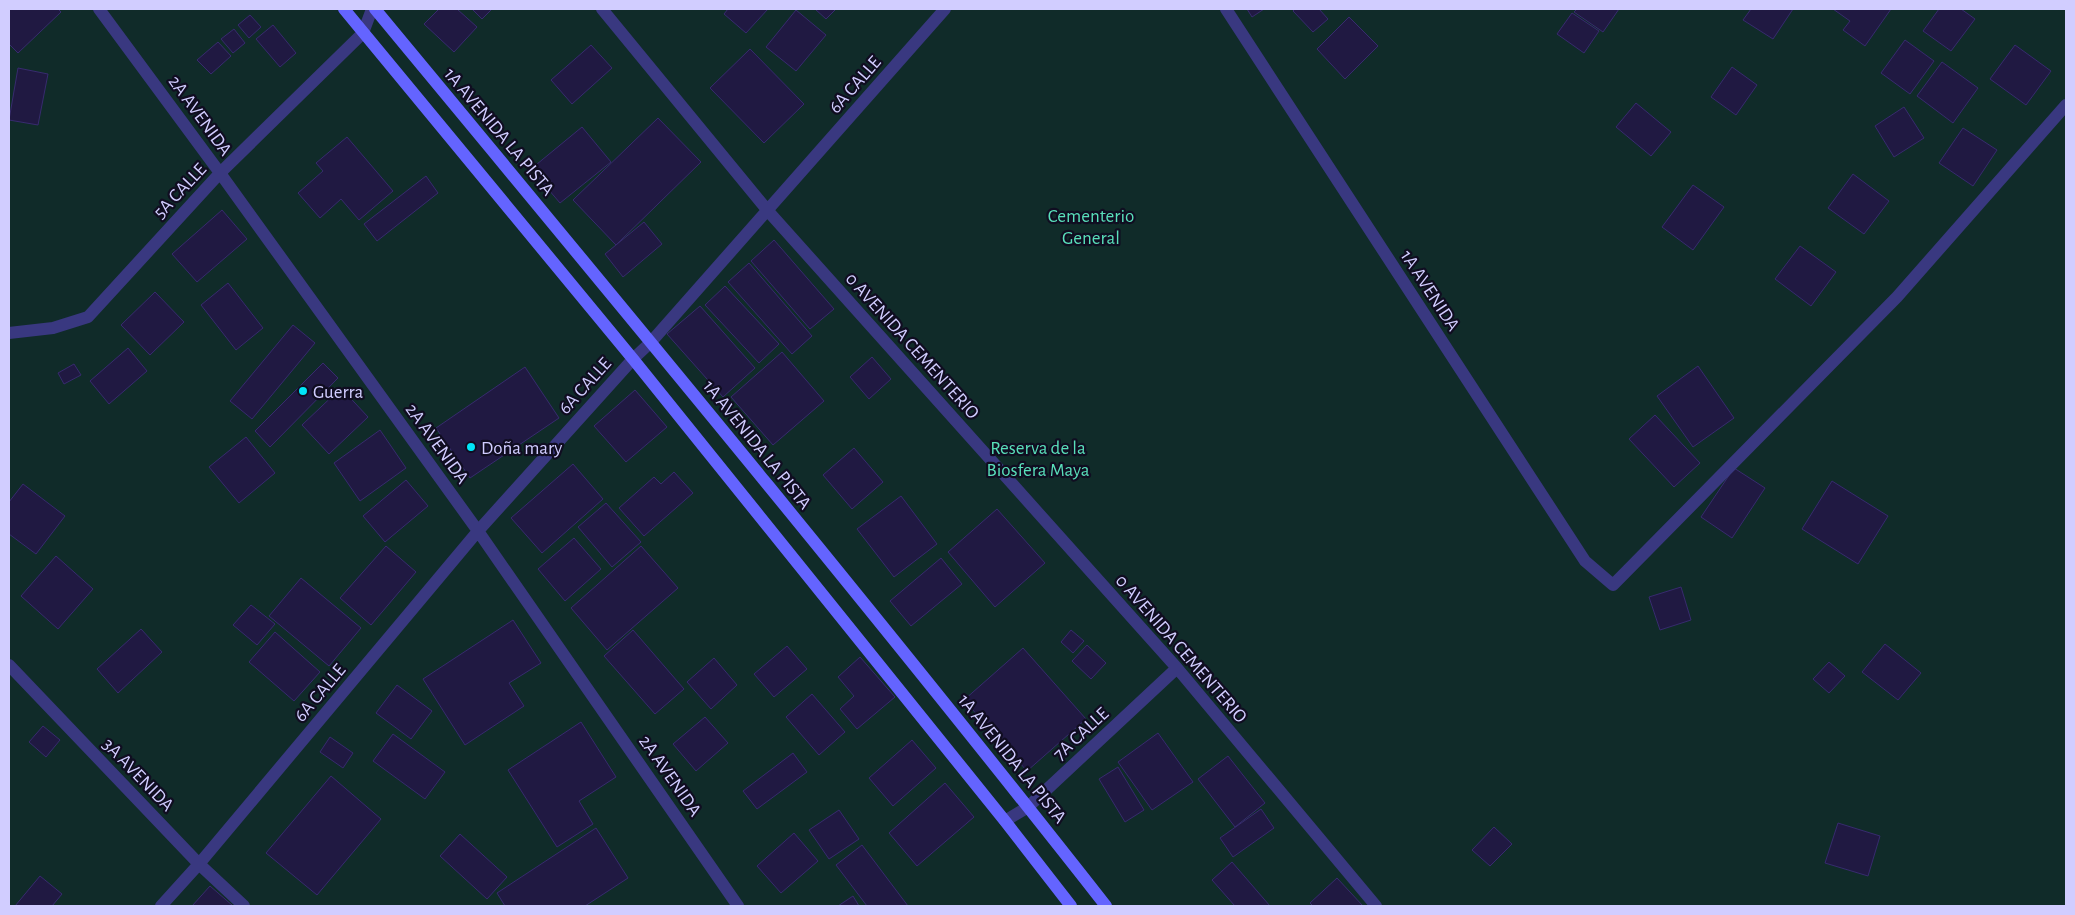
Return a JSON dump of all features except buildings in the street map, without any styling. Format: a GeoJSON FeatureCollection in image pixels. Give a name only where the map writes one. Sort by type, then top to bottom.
{"type":"FeatureCollection","features":[{"type":"Feature","properties":{"kind":"street","name":"2A AVENIDA"},"geometry":{"type":"LineString","coordinates":[[99,9],[220,172],[478,531],[738,906]]}},
{"type":"Feature","properties":{"kind":"street"},"geometry":{"type":"LineString","coordinates":[[344,9],[633,359],[1005,820],[1071,906]]}},
{"type":"Feature","properties":{"kind":"street","name":"5A CALLE"},"geometry":{"type":"LineString","coordinates":[[9,333],[53,328],[88,317],[220,172],[363,33],[374,9]]}},
{"type":"Feature","properties":{"kind":"street","name":"1A AVENIDA LA PISTA"},"geometry":{"type":"LineString","coordinates":[[374,9],[651,342],[1106,906]]}},
{"type":"Feature","properties":{"kind":"street","name":"0 AVENIDA CEMENTERIO"},"geometry":{"type":"LineString","coordinates":[[602,9],[768,210],[1176,668],[1376,906]]}},
{"type":"Feature","properties":{"kind":"street","name":"6A CALLE"},"geometry":{"type":"LineString","coordinates":[[161,906],[200,864],[478,531],[633,359],[651,342],[945,9]]}},
{"type":"Feature","properties":{"kind":"street","name":"1A AVENIDA"},"geometry":{"type":"LineString","coordinates":[[1226,9],[1586,561],[1613,585],[1897,297],[2066,105]]}},
{"type":"Feature","properties":{"kind":"street","name":"3A AVENIDA"},"geometry":{"type":"LineString","coordinates":[[9,665],[200,864],[244,906]]}},
{"type":"Feature","properties":{"kind":"street","name":"7A CALLE"},"geometry":{"type":"LineString","coordinates":[[1005,820],[1028,807],[1176,668]]}},
{"type":"Feature","properties":{"kind":"green space","name":"Reserva de la Biosfera Maya"},"geometry":{"type":"Polygon","coordinates":[[[9,9],[2066,9],[2066,906],[9,906],[9,9]]]}},
{"type":"Feature","properties":{"kind":"place","name":"Guerra"},"geometry":{"type":"Point","coordinates":[303,391]}},
{"type":"Feature","properties":{"kind":"place","name":"Doña mary"},"geometry":{"type":"Point","coordinates":[471,447]}},
{"type":"Feature","properties":{"kind":"park label","name":"Cementerio General"},"geometry":{"type":"Point","coordinates":[1091,226]}}]}
